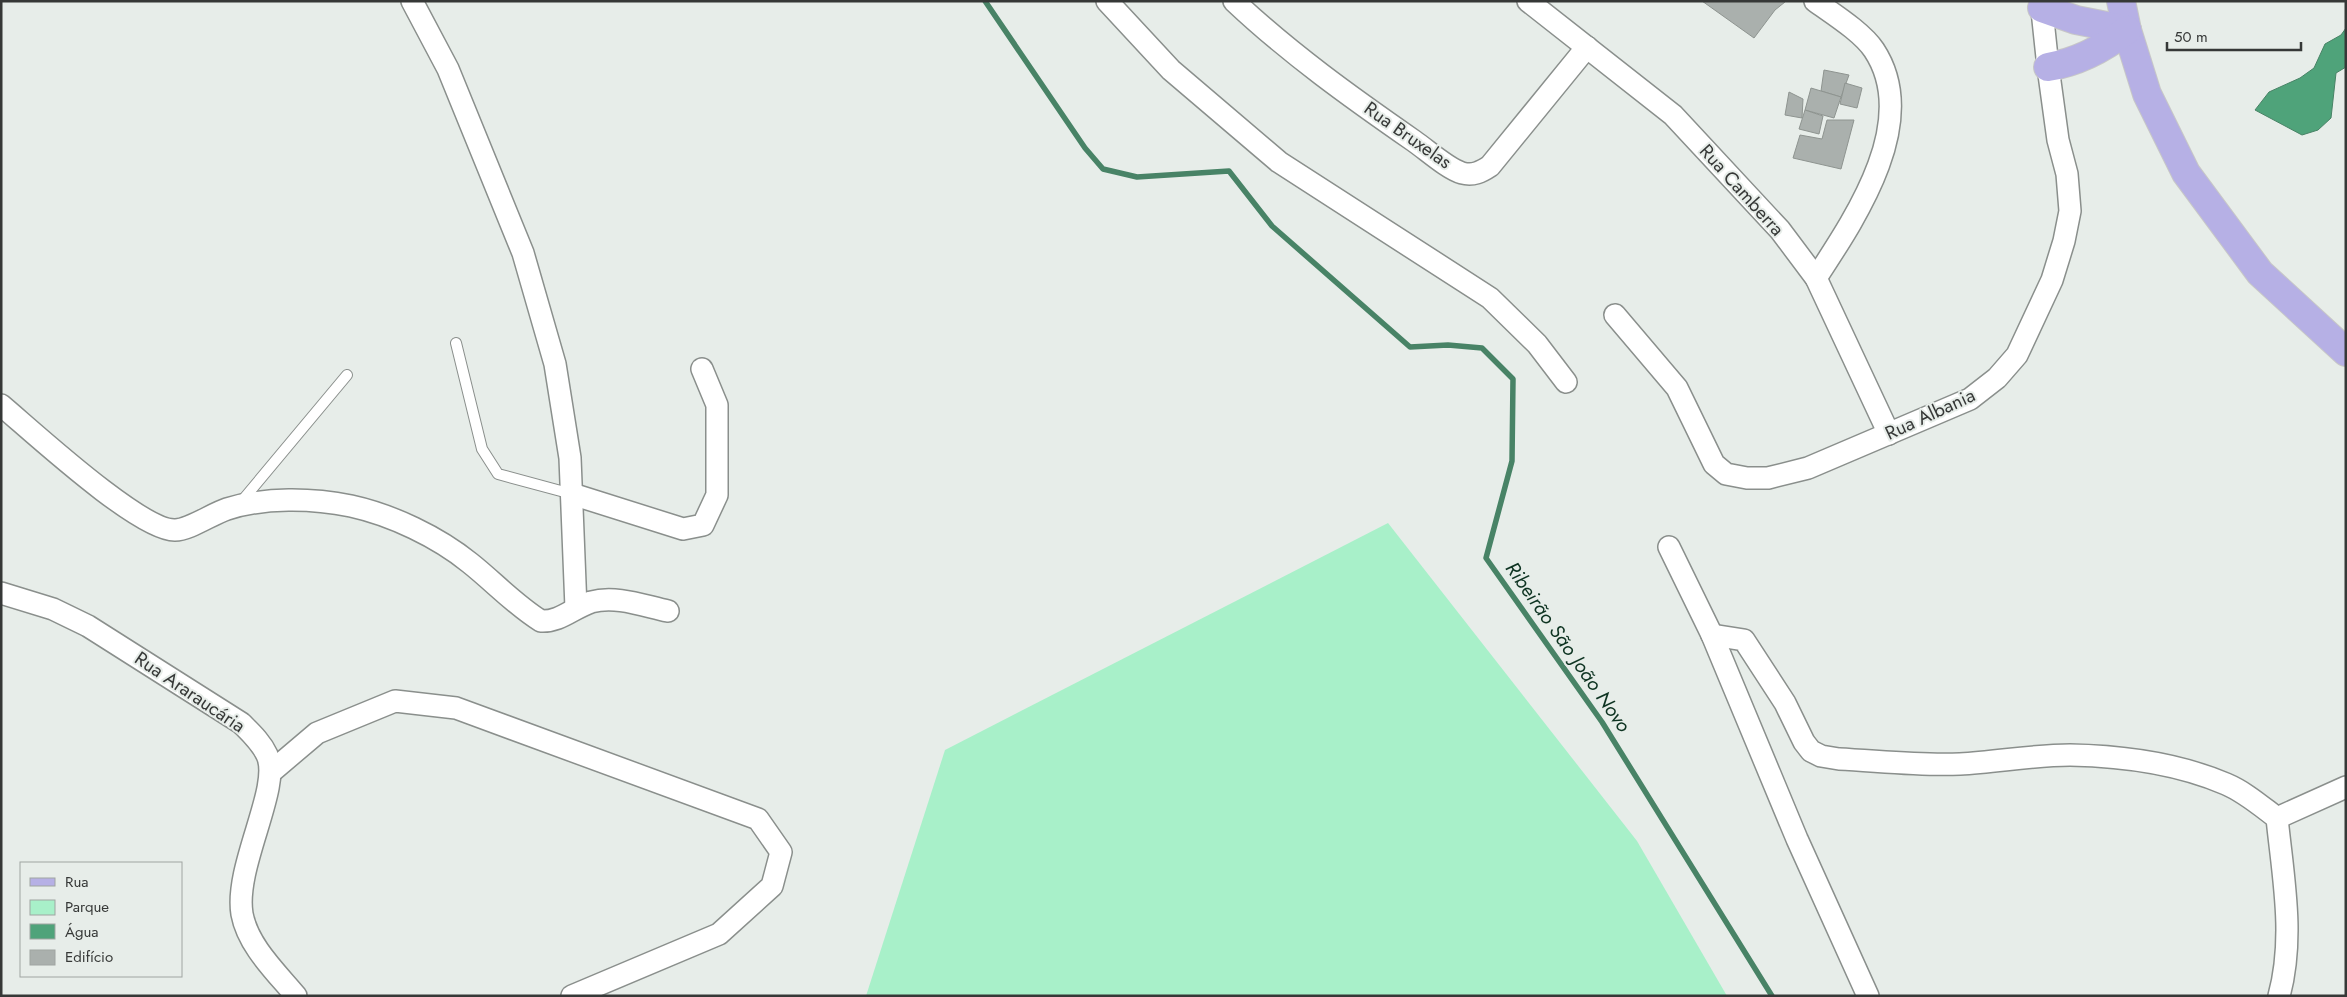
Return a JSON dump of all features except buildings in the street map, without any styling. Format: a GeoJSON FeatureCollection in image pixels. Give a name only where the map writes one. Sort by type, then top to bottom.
{"type":"FeatureCollection","features":[{"type":"Feature","properties":{"kind":"main road"},"geometry":{"type":"LineString","coordinates":[[2121,1],[2127,30],[2147,94],[2186,173],[2260,273],[2346,352]]}},
{"type":"Feature","properties":{"kind":"main road"},"geometry":{"type":"LineString","coordinates":[[2042,5],[2076,20],[2127,30]]}},
{"type":"Feature","properties":{"kind":"main road"},"geometry":{"type":"LineString","coordinates":[[2048,67],[2064,64],[2100,49],[2127,30]]}},
{"type":"Feature","properties":{"kind":"street"},"geometry":{"type":"LineString","coordinates":[[412,1],[448,69],[523,253],[556,364],[570,458],[576,608]]}},
{"type":"Feature","properties":{"kind":"street"},"geometry":{"type":"LineString","coordinates":[[1107,1],[1171,70],[1279,162],[1490,298],[1537,344],[1566,382]]}},
{"type":"Feature","properties":{"kind":"street","name":"Rua Bruxelas"},"geometry":{"type":"LineString","coordinates":[[1234,1],[1281,42],[1398,130],[1462,172],[1478,173],[1490,166],[1587,47]]}},
{"type":"Feature","properties":{"kind":"street","name":"Rua Camberra"},"geometry":{"type":"LineString","coordinates":[[1528,1],[1673,115],[1780,230],[1816,278],[1889,434]]}},
{"type":"Feature","properties":{"kind":"street"},"geometry":{"type":"LineString","coordinates":[[1815,1],[1850,27],[1873,48],[1887,74],[1892,102],[1886,141],[1868,188],[1852,224],[1816,278]]}},
{"type":"Feature","properties":{"kind":"street","name":"Rua Albania"},"geometry":{"type":"LineString","coordinates":[[1615,315],[1677,388],[1714,464],[1726,474],[1747,478],[1776,476],[1808,468],[1970,399],[1997,378],[2017,355],[2035,320],[2052,280],[2070,212],[2067,174],[2058,140],[2048,67],[2042,5]]}},
{"type":"Feature","properties":{"kind":"street"},"geometry":{"type":"LineString","coordinates":[[572,494],[683,529],[703,524],[717,495],[717,405],[702,369]]}},
{"type":"Feature","properties":{"kind":"street"},"geometry":{"type":"LineString","coordinates":[[1,405],[123,506],[162,529],[176,530],[238,506],[283,501],[322,502],[352,506],[414,530],[446,547],[469,562],[541,621],[552,622],[576,608],[602,600],[619,600],[668,611]]}},
{"type":"Feature","properties":{"kind":"street"},"geometry":{"type":"LineString","coordinates":[[1669,547],[1712,635],[1798,839],[1868,996]]}},
{"type":"Feature","properties":{"kind":"street","name":"Rua Araraucária"},"geometry":{"type":"LineString","coordinates":[[1,593],[53,609],[88,626],[241,723],[256,738],[268,756],[271,772],[269,788],[245,864],[241,895],[242,915],[251,938],[296,996]]}},
{"type":"Feature","properties":{"kind":"street"},"geometry":{"type":"LineString","coordinates":[[1712,635],[1744,640],[1785,703],[1804,742],[1811,750],[1821,756],[1839,759],[1959,764],[2070,755],[2163,764],[2228,785],[2277,818]]}},
{"type":"Feature","properties":{"kind":"street"},"geometry":{"type":"LineString","coordinates":[[271,772],[317,733],[395,701],[456,708],[758,819],[781,852],[772,886],[719,934],[572,996]]}},
{"type":"Feature","properties":{"kind":"street"},"geometry":{"type":"LineString","coordinates":[[2277,818],[2346,786]]}},
{"type":"Feature","properties":{"kind":"street"},"geometry":{"type":"LineString","coordinates":[[2277,818],[2287,924],[2286,955],[2279,996]]}},
{"type":"Feature","properties":{"kind":"lane"},"geometry":{"type":"LineString","coordinates":[[456,343],[482,449],[498,474],[572,494]]}},
{"type":"Feature","properties":{"kind":"lane"},"geometry":{"type":"LineString","coordinates":[[238,506],[347,374]]}},
{"type":"Feature","properties":{"kind":"green space"},"geometry":{"type":"Polygon","coordinates":[[[1388,523],[1637,841],[1727,996],[866,996],[945,750],[1388,523]]]}},
{"type":"Feature","properties":{"kind":"water"},"geometry":{"type":"Polygon","coordinates":[[[2346,28],[2346,67],[2336,73],[2331,118],[2318,130],[2302,135],[2255,110],[2269,92],[2300,78],[2314,68],[2325,44],[2341,35],[2346,28]]]}},
{"type":"Feature","properties":{"kind":"waterway","name":"Ribeirão São João Novo"},"geometry":{"type":"LineString","coordinates":[[985,1],[1085,148],[1103,169],[1137,177],[1229,171],[1272,226],[1410,347],[1448,345],[1482,348],[1513,379],[1512,461],[1486,558],[1602,722],[1772,996]]}}]}
